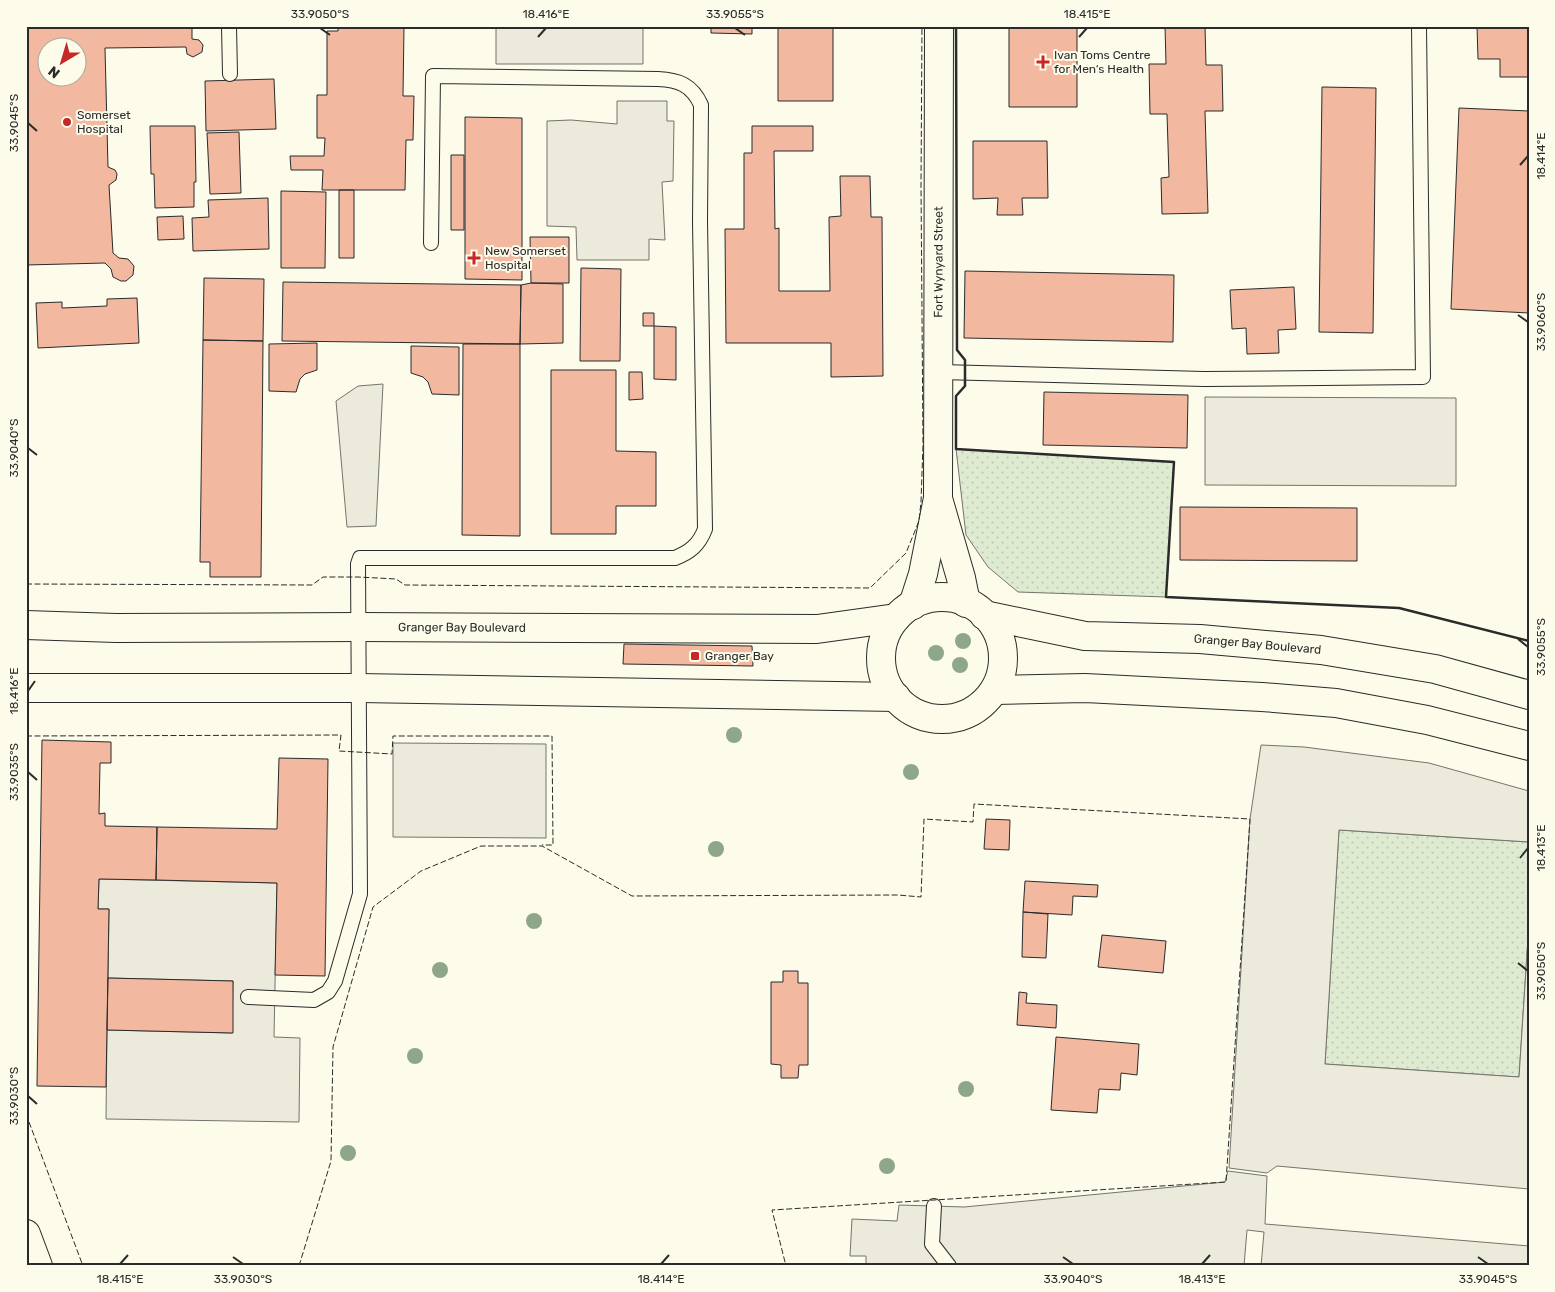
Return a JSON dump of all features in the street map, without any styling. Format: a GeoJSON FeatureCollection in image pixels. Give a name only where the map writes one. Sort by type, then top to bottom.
{"type":"FeatureCollection","features":[{"type":"Feature","properties":{"kind":"street","name":"Fort Wynyard Street"},"geometry":{"type":"LineString","coordinates":[[905,612],[923,574],[938,498],[940,372],[939,26]]}},
{"type":"Feature","properties":{"kind":"street","name":"Fort Wynyard Street"},"geometry":{"type":"LineString","coordinates":[[938,498],[961,578],[975,609]]}},
{"type":"Feature","properties":{"kind":"street"},"geometry":{"type":"LineString","coordinates":[[941,597],[958,600],[975,609],[996,629],[1002,647],[1002,666],[994,690],[987,700],[969,713],[946,719],[924,716],[908,708],[896,697],[885,678],[881,655],[885,638],[905,612],[924,600],[941,597]]}},
{"type":"Feature","properties":{"kind":"street","name":"Granger Bay Boulevard"},"geometry":{"type":"LineString","coordinates":[[975,609],[1085,636],[1200,639],[1322,650],[1435,668],[1529,695]]}},
{"type":"Feature","properties":{"kind":"street","name":"Granger Bay Boulevard"},"geometry":{"type":"LineString","coordinates":[[26,625],[116,628],[817,629],[905,612]]}},
{"type":"Feature","properties":{"kind":"street"},"geometry":{"type":"LineString","coordinates":[[26,688],[359,688],[896,697]]}},
{"type":"Feature","properties":{"kind":"street"},"geometry":{"type":"LineString","coordinates":[[994,690],[1085,688],[1262,697],[1336,703],[1427,720],[1529,746]]}},
{"type":"Feature","properties":{"kind":"street"},"geometry":{"type":"LineString","coordinates":[[26,1234],[38,1266]]}},
{"type":"Feature","properties":{"kind":"lane"},"geometry":{"type":"LineString","coordinates":[[229,26],[230,74]]}},
{"type":"Feature","properties":{"kind":"lane"},"geometry":{"type":"LineString","coordinates":[[940,372],[1204,379],[1424,377],[1419,26]]}},
{"type":"Feature","properties":{"kind":"lane"},"geometry":{"type":"LineString","coordinates":[[248,997],[314,1000],[328,992],[335,981],[360,894],[358,564],[360,558],[675,558],[694,548],[701,539],[705,529],[700,221],[701,105],[696,94],[685,85],[672,80],[658,79],[433,76],[431,243]]}},
{"type":"Feature","properties":{"kind":"lane"},"geometry":{"type":"LineString","coordinates":[[934,1206],[932,1244],[949,1266]]}},
{"type":"Feature","properties":{"kind":"green space"},"geometry":{"type":"Polygon","coordinates":[[[956,449],[1174,462],[1166,597],[1018,592],[988,567],[966,535],[956,449]]]}},
{"type":"Feature","properties":{"kind":"green space"},"geometry":{"type":"Polygon","coordinates":[[[1339,830],[1529,842],[1529,923],[1519,1077],[1325,1064],[1339,830]]]}},
{"type":"Feature","properties":{"kind":"shaded area"},"geometry":{"type":"Polygon","coordinates":[[[496,26],[643,26],[643,64],[496,64],[496,26]]]}},
{"type":"Feature","properties":{"kind":"shaded area"},"geometry":{"type":"Polygon","coordinates":[[[617,101],[667,101],[667,121],[674,121],[673,181],[662,182],[665,240],[649,239],[649,260],[577,260],[576,227],[547,226],[547,121],[571,120],[617,124],[617,101]]]}},
{"type":"Feature","properties":{"kind":"shaded area"},"geometry":{"type":"Polygon","coordinates":[[[383,384],[376,526],[347,527],[336,401],[358,386],[383,384]]]}},
{"type":"Feature","properties":{"kind":"shaded area"},"geometry":{"type":"Polygon","coordinates":[[[1205,397],[1456,398],[1456,486],[1205,485],[1205,397]]]}},
{"type":"Feature","properties":{"kind":"shaded area"},"geometry":{"type":"Polygon","coordinates":[[[393,743],[546,744],[546,838],[393,837],[393,743]]]}},
{"type":"Feature","properties":{"kind":"shaded area"},"geometry":{"type":"Polygon","coordinates":[[[1261,745],[1304,747],[1429,763],[1529,791],[1529,842],[1339,830],[1325,1064],[1519,1077],[1529,923],[1529,1189],[1277,1166],[1267,1173],[1229,1168],[1250,819],[1261,745]]]}},
{"type":"Feature","properties":{"kind":"shaded area"},"geometry":{"type":"Polygon","coordinates":[[[99,879],[277,883],[274,1037],[300,1038],[299,1122],[106,1119],[107,1030],[232,1033],[233,981],[108,978],[109,909],[98,909],[99,879]]]}},
{"type":"Feature","properties":{"kind":"shaded area"},"geometry":{"type":"Polygon","coordinates":[[[1228,1171],[1267,1176],[1265,1224],[1529,1246],[1529,1266],[1261,1266],[1264,1232],[1247,1230],[1244,1266],[866,1266],[866,1256],[850,1256],[852,1219],[897,1221],[899,1205],[964,1207],[1225,1182],[1228,1171]]]}},
{"type":"Feature","properties":{"kind":"building","name":"Somerset Hospital"},"geometry":{"type":"Polygon","coordinates":[[[26,26],[192,26],[192,39],[199,40],[203,45],[202,52],[193,57],[187,54],[186,47],[105,48],[108,167],[115,170],[117,174],[116,180],[109,185],[113,253],[119,258],[128,259],[134,266],[133,275],[126,281],[121,281],[113,277],[111,269],[105,263],[26,265],[26,26]]]}},
{"type":"Feature","properties":{"kind":"building"},"geometry":{"type":"Polygon","coordinates":[[[338,26],[404,26],[403,96],[414,96],[413,140],[406,140],[405,190],[322,190],[323,170],[291,170],[290,156],[324,156],[325,138],[317,138],[317,95],[327,95],[327,31],[338,31],[338,26]]]}},
{"type":"Feature","properties":{"kind":"building"},"geometry":{"type":"Polygon","coordinates":[[[711,26],[752,26],[752,34],[711,33],[711,26]]]}},
{"type":"Feature","properties":{"kind":"building"},"geometry":{"type":"Polygon","coordinates":[[[778,26],[833,26],[833,101],[778,101],[778,26]]]}},
{"type":"Feature","properties":{"kind":"building"},"geometry":{"type":"Polygon","coordinates":[[[1009,26],[1077,26],[1077,107],[1009,107],[1009,26]]]}},
{"type":"Feature","properties":{"kind":"building"},"geometry":{"type":"Polygon","coordinates":[[[1165,26],[1205,26],[1206,65],[1222,65],[1223,111],[1205,111],[1208,213],[1162,214],[1161,178],[1169,177],[1167,114],[1150,114],[1149,64],[1166,64],[1165,26]]]}},
{"type":"Feature","properties":{"kind":"building"},"geometry":{"type":"Polygon","coordinates":[[[1477,26],[1529,26],[1529,77],[1500,77],[1500,59],[1478,59],[1477,26]]]}},
{"type":"Feature","properties":{"kind":"building"},"geometry":{"type":"Polygon","coordinates":[[[274,79],[276,129],[206,131],[205,81],[274,79]]]}},
{"type":"Feature","properties":{"kind":"building"},"geometry":{"type":"Polygon","coordinates":[[[1322,87],[1376,88],[1373,333],[1319,332],[1322,87]]]}},
{"type":"Feature","properties":{"kind":"building"},"geometry":{"type":"Polygon","coordinates":[[[1459,108],[1529,111],[1529,313],[1451,309],[1459,108]]]}},
{"type":"Feature","properties":{"kind":"building"},"geometry":{"type":"Polygon","coordinates":[[[465,117],[522,118],[522,280],[465,279],[465,117]]]}},
{"type":"Feature","properties":{"kind":"building"},"geometry":{"type":"Polygon","coordinates":[[[150,126],[195,126],[196,182],[194,182],[194,207],[155,208],[154,174],[151,174],[150,126]]]}},
{"type":"Feature","properties":{"kind":"building"},"geometry":{"type":"Polygon","coordinates":[[[752,126],[813,126],[813,151],[774,151],[775,229],[779,228],[779,291],[830,291],[829,217],[841,216],[840,176],[870,176],[871,217],[882,217],[883,376],[831,377],[831,343],[726,343],[725,229],[744,229],[744,153],[752,153],[752,126]]]}},
{"type":"Feature","properties":{"kind":"building"},"geometry":{"type":"Polygon","coordinates":[[[239,132],[241,193],[210,194],[207,133],[239,132]]]}},
{"type":"Feature","properties":{"kind":"building"},"geometry":{"type":"Polygon","coordinates":[[[973,141],[1047,141],[1048,198],[1022,198],[1023,215],[997,215],[998,198],[973,199],[973,141]]]}},
{"type":"Feature","properties":{"kind":"building"},"geometry":{"type":"Polygon","coordinates":[[[451,155],[464,155],[464,230],[451,230],[451,155]]]}},
{"type":"Feature","properties":{"kind":"building"},"geometry":{"type":"Polygon","coordinates":[[[339,190],[354,190],[354,258],[339,258],[339,190]]]}},
{"type":"Feature","properties":{"kind":"building"},"geometry":{"type":"Polygon","coordinates":[[[281,191],[326,192],[325,268],[281,268],[281,191]]]}},
{"type":"Feature","properties":{"kind":"building"},"geometry":{"type":"Polygon","coordinates":[[[268,198],[269,249],[193,251],[192,218],[209,217],[208,200],[268,198]]]}},
{"type":"Feature","properties":{"kind":"building"},"geometry":{"type":"Polygon","coordinates":[[[183,216],[184,239],[158,240],[157,217],[183,216]]]}},
{"type":"Feature","properties":{"kind":"building"},"geometry":{"type":"Polygon","coordinates":[[[530,237],[569,237],[569,283],[531,283],[530,237]]]}},
{"type":"Feature","properties":{"kind":"building"},"geometry":{"type":"Polygon","coordinates":[[[581,268],[621,269],[620,361],[580,361],[581,268]]]}},
{"type":"Feature","properties":{"kind":"building"},"geometry":{"type":"Polygon","coordinates":[[[965,271],[1174,275],[1173,342],[964,338],[965,271]]]}},
{"type":"Feature","properties":{"kind":"building"},"geometry":{"type":"Polygon","coordinates":[[[204,278],[264,279],[263,341],[203,340],[204,278]]]}},
{"type":"Feature","properties":{"kind":"building"},"geometry":{"type":"Polygon","coordinates":[[[283,282],[521,285],[520,344],[282,341],[283,282]]]}},
{"type":"Feature","properties":{"kind":"building"},"geometry":{"type":"Polygon","coordinates":[[[531,283],[563,284],[563,343],[520,344],[521,285],[531,283]]]}},
{"type":"Feature","properties":{"kind":"building"},"geometry":{"type":"Polygon","coordinates":[[[1294,287],[1296,329],[1278,330],[1279,353],[1247,354],[1246,328],[1232,329],[1230,290],[1294,287]]]}},
{"type":"Feature","properties":{"kind":"building"},"geometry":{"type":"Polygon","coordinates":[[[137,298],[139,343],[38,348],[36,303],[62,302],[62,308],[107,306],[107,299],[137,298]]]}},
{"type":"Feature","properties":{"kind":"building"},"geometry":{"type":"Polygon","coordinates":[[[643,313],[654,313],[654,326],[643,326],[643,313]]]}},
{"type":"Feature","properties":{"kind":"building"},"geometry":{"type":"Polygon","coordinates":[[[654,326],[676,327],[676,380],[654,379],[654,326]]]}},
{"type":"Feature","properties":{"kind":"building"},"geometry":{"type":"Polygon","coordinates":[[[203,340],[263,341],[261,577],[210,577],[210,562],[200,562],[203,340]]]}},
{"type":"Feature","properties":{"kind":"building"},"geometry":{"type":"Polygon","coordinates":[[[317,343],[317,370],[305,374],[300,379],[296,392],[269,391],[269,344],[317,343]]]}},
{"type":"Feature","properties":{"kind":"building"},"geometry":{"type":"Polygon","coordinates":[[[463,344],[520,344],[520,536],[462,535],[463,344]]]}},
{"type":"Feature","properties":{"kind":"building"},"geometry":{"type":"Polygon","coordinates":[[[411,346],[459,347],[459,395],[432,394],[428,382],[423,377],[411,373],[411,346]]]}},
{"type":"Feature","properties":{"kind":"building"},"geometry":{"type":"Polygon","coordinates":[[[551,370],[616,370],[616,451],[656,452],[656,506],[616,506],[616,534],[551,534],[551,370]]]}},
{"type":"Feature","properties":{"kind":"building"},"geometry":{"type":"Polygon","coordinates":[[[629,372],[642,372],[643,399],[629,400],[629,372]]]}},
{"type":"Feature","properties":{"kind":"building"},"geometry":{"type":"Polygon","coordinates":[[[1044,392],[1188,395],[1187,448],[1043,445],[1044,392]]]}},
{"type":"Feature","properties":{"kind":"building"},"geometry":{"type":"Polygon","coordinates":[[[1180,507],[1357,508],[1357,561],[1180,560],[1180,507]]]}},
{"type":"Feature","properties":{"kind":"building"},"geometry":{"type":"Polygon","coordinates":[[[624,644],[752,646],[753,666],[623,664],[624,644]]]}},
{"type":"Feature","properties":{"kind":"building"},"geometry":{"type":"Polygon","coordinates":[[[42,740],[111,742],[111,763],[100,763],[99,814],[105,813],[105,826],[157,827],[156,880],[99,879],[98,909],[109,909],[106,1087],[37,1086],[42,740]]]}},
{"type":"Feature","properties":{"kind":"building"},"geometry":{"type":"Polygon","coordinates":[[[279,758],[328,759],[325,976],[275,975],[277,883],[156,880],[157,827],[277,829],[279,758]]]}},
{"type":"Feature","properties":{"kind":"building"},"geometry":{"type":"Polygon","coordinates":[[[986,819],[1010,820],[1009,850],[984,849],[986,819]]]}},
{"type":"Feature","properties":{"kind":"building"},"geometry":{"type":"Polygon","coordinates":[[[1025,881],[1098,885],[1097,897],[1073,896],[1072,915],[1023,912],[1025,881]]]}},
{"type":"Feature","properties":{"kind":"building"},"geometry":{"type":"Polygon","coordinates":[[[1023,912],[1048,914],[1046,958],[1022,957],[1023,912]]]}},
{"type":"Feature","properties":{"kind":"building"},"geometry":{"type":"Polygon","coordinates":[[[1102,935],[1166,941],[1163,973],[1098,967],[1102,935]]]}},
{"type":"Feature","properties":{"kind":"building"},"geometry":{"type":"Polygon","coordinates":[[[783,971],[798,971],[798,983],[808,983],[808,1065],[799,1065],[798,1078],[781,1078],[781,1065],[771,1064],[771,982],[783,982],[783,971]]]}},
{"type":"Feature","properties":{"kind":"building"},"geometry":{"type":"Polygon","coordinates":[[[108,978],[233,981],[233,1033],[107,1030],[108,978]]]}},
{"type":"Feature","properties":{"kind":"building"},"geometry":{"type":"Polygon","coordinates":[[[1019,992],[1027,993],[1026,1003],[1057,1005],[1056,1028],[1017,1025],[1019,992]]]}},
{"type":"Feature","properties":{"kind":"building"},"geometry":{"type":"Polygon","coordinates":[[[1056,1037],[1139,1044],[1137,1075],[1121,1073],[1120,1090],[1099,1089],[1097,1113],[1051,1110],[1056,1037]]]}},
{"type":"Feature","properties":{"kind":"fence"},"geometry":{"type":"LineString","coordinates":[[26,584],[312,585],[323,577],[358,577],[396,579],[405,585],[870,588],[906,553],[919,521],[921,502],[923,445],[922,26]]}},
{"type":"Feature","properties":{"kind":"fence"},"geometry":{"type":"LineString","coordinates":[[26,736],[341,735],[339,751],[392,754],[393,736],[552,736],[553,845],[542,845]]}},
{"type":"Feature","properties":{"kind":"fence"},"geometry":{"type":"LineString","coordinates":[[299,1266],[331,1161],[333,1047],[373,907],[421,871],[481,846],[542,846],[632,896],[898,895],[921,897],[924,819],[973,822],[974,804],[1250,819],[1226,1182],[772,1210],[786,1266]]}},
{"type":"Feature","properties":{"kind":"fence"},"geometry":{"type":"LineString","coordinates":[[26,1114],[83,1266]]}},
{"type":"Feature","properties":{"kind":"wall"},"geometry":{"type":"LineString","coordinates":[[956,26],[957,350],[965,360],[965,386],[956,396],[956,449],[1174,462],[1166,597],[1399,608],[1529,641]]}},
{"type":"Feature","properties":{"kind":"place","name":"Ivan Toms Centre for Men‘s Health"},"geometry":{"type":"Point","coordinates":[1043,62]}},
{"type":"Feature","properties":{"kind":"place","name":"Somerset Hospital"},"geometry":{"type":"Point","coordinates":[67,122]}},
{"type":"Feature","properties":{"kind":"place","name":"New Somerset Hospital"},"geometry":{"type":"Point","coordinates":[474,258]}},
{"type":"Feature","properties":{"kind":"place","name":"Granger Bay"},"geometry":{"type":"Point","coordinates":[695,656]}}]}
